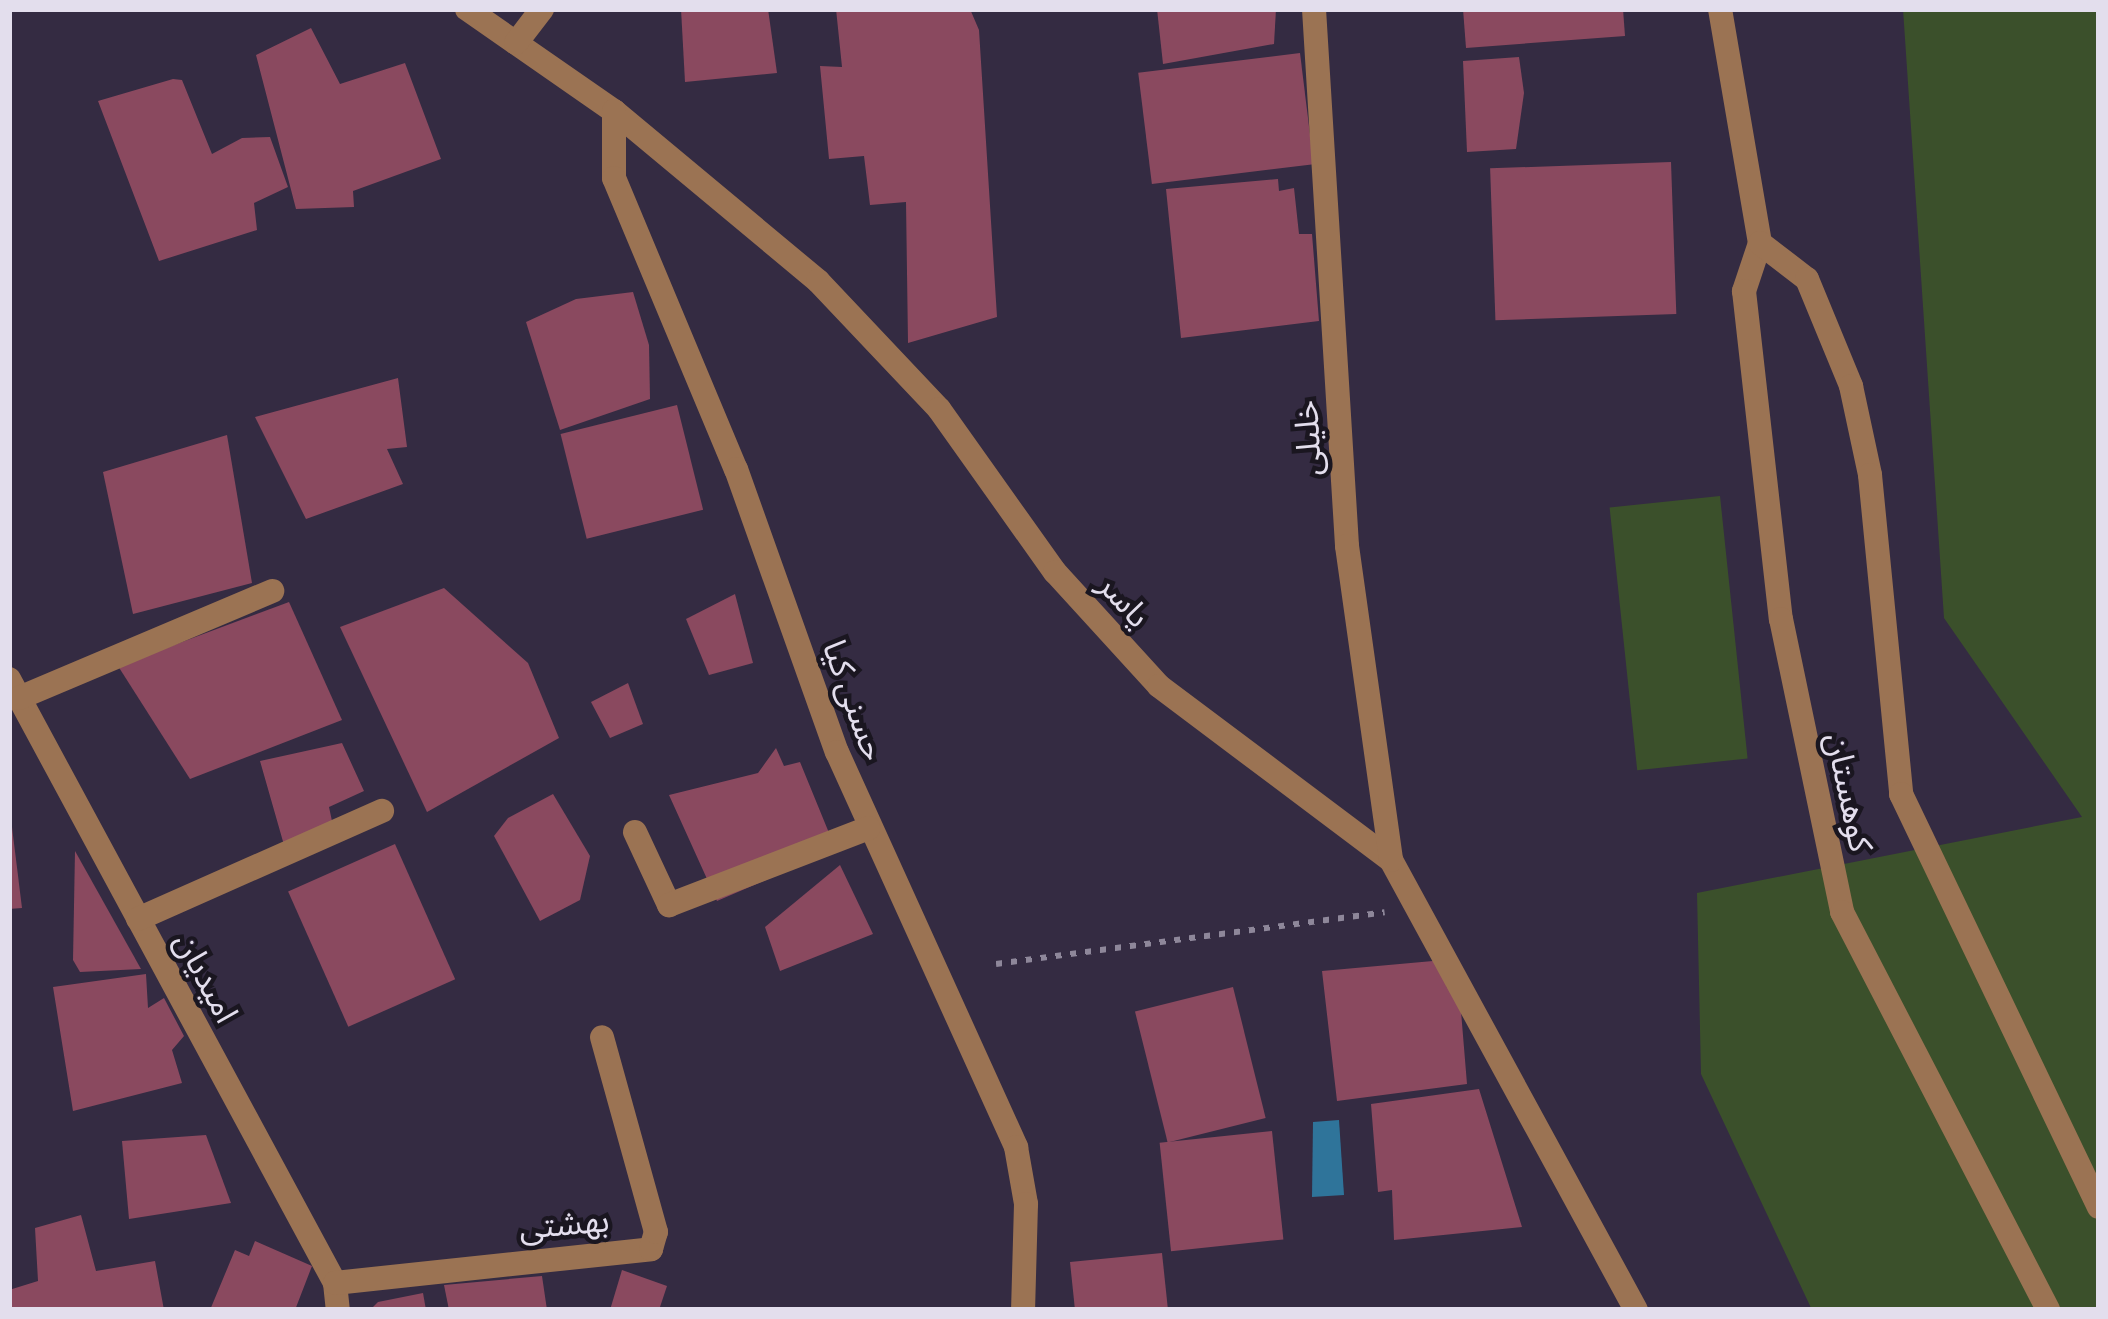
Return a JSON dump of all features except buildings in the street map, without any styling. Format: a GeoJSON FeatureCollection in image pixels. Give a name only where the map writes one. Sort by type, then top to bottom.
{"type":"FeatureCollection","features":[{"type":"Feature","properties":{"kind":"street","name":"یاسر"},"geometry":{"type":"LineString","coordinates":[[467,9],[614,111],[833,297],[939,410],[1055,572],[1159,686],[1391,860],[1636,1310]]}},
{"type":"Feature","properties":{"kind":"street"},"geometry":{"type":"LineString","coordinates":[[516,43],[542,9]]}},
{"type":"Feature","properties":{"kind":"street","name":"خلیلی"},"geometry":{"type":"LineString","coordinates":[[1314,9],[1347,546],[1391,860]]}},
{"type":"Feature","properties":{"kind":"street","name":"کوهستان"},"geometry":{"type":"LineString","coordinates":[[1720,9],[1760,243],[1744,291],[1781,619],[1842,912],[2048,1310]]}},
{"type":"Feature","properties":{"kind":"street","name":"حسنی کیا"},"geometry":{"type":"LineString","coordinates":[[614,111],[614,178],[736,469],[869,828],[1016,1147],[1026,1204],[1023,1310]]}},
{"type":"Feature","properties":{"kind":"street","name":"کوهستان"},"geometry":{"type":"LineString","coordinates":[[1760,243],[1808,279],[1851,386],[1870,475],[1900,794],[2099,1207]]}},
{"type":"Feature","properties":{"kind":"street"},"geometry":{"type":"LineString","coordinates":[[14,688],[272,591]]}},
{"type":"Feature","properties":{"kind":"street","name":"امیدیان"},"geometry":{"type":"LineString","coordinates":[[14,688],[335,1283],[338,1310]]}},
{"type":"Feature","properties":{"kind":"street"},"geometry":{"type":"LineString","coordinates":[[138,920],[382,812]]}},
{"type":"Feature","properties":{"kind":"street"},"geometry":{"type":"LineString","coordinates":[[635,832],[669,905],[869,828]]}},
{"type":"Feature","properties":{"kind":"street","name":"بهشتی"},"geometry":{"type":"LineString","coordinates":[[335,1283],[651,1249],[656,1232],[602,1037]]}},
{"type":"Feature","properties":{"kind":"path"},"geometry":{"type":"LineString","coordinates":[[997,964],[1418,908]]}},
{"type":"Feature","properties":{"kind":"green space"},"geometry":{"type":"Polygon","coordinates":[[[1903,9],[2099,9],[2099,1310],[1812,1310],[1701,1074],[1697,893],[2082,817],[1944,618],[1903,9]]]}},
{"type":"Feature","properties":{"kind":"green space"},"geometry":{"type":"Polygon","coordinates":[[[1720,496],[1748,759],[1637,770],[1610,508],[1720,496]]]}},
{"type":"Feature","properties":{"kind":"water"},"geometry":{"type":"Polygon","coordinates":[[[1339,1120],[1344,1195],[1312,1197],[1313,1122],[1339,1120]]]}}]}
